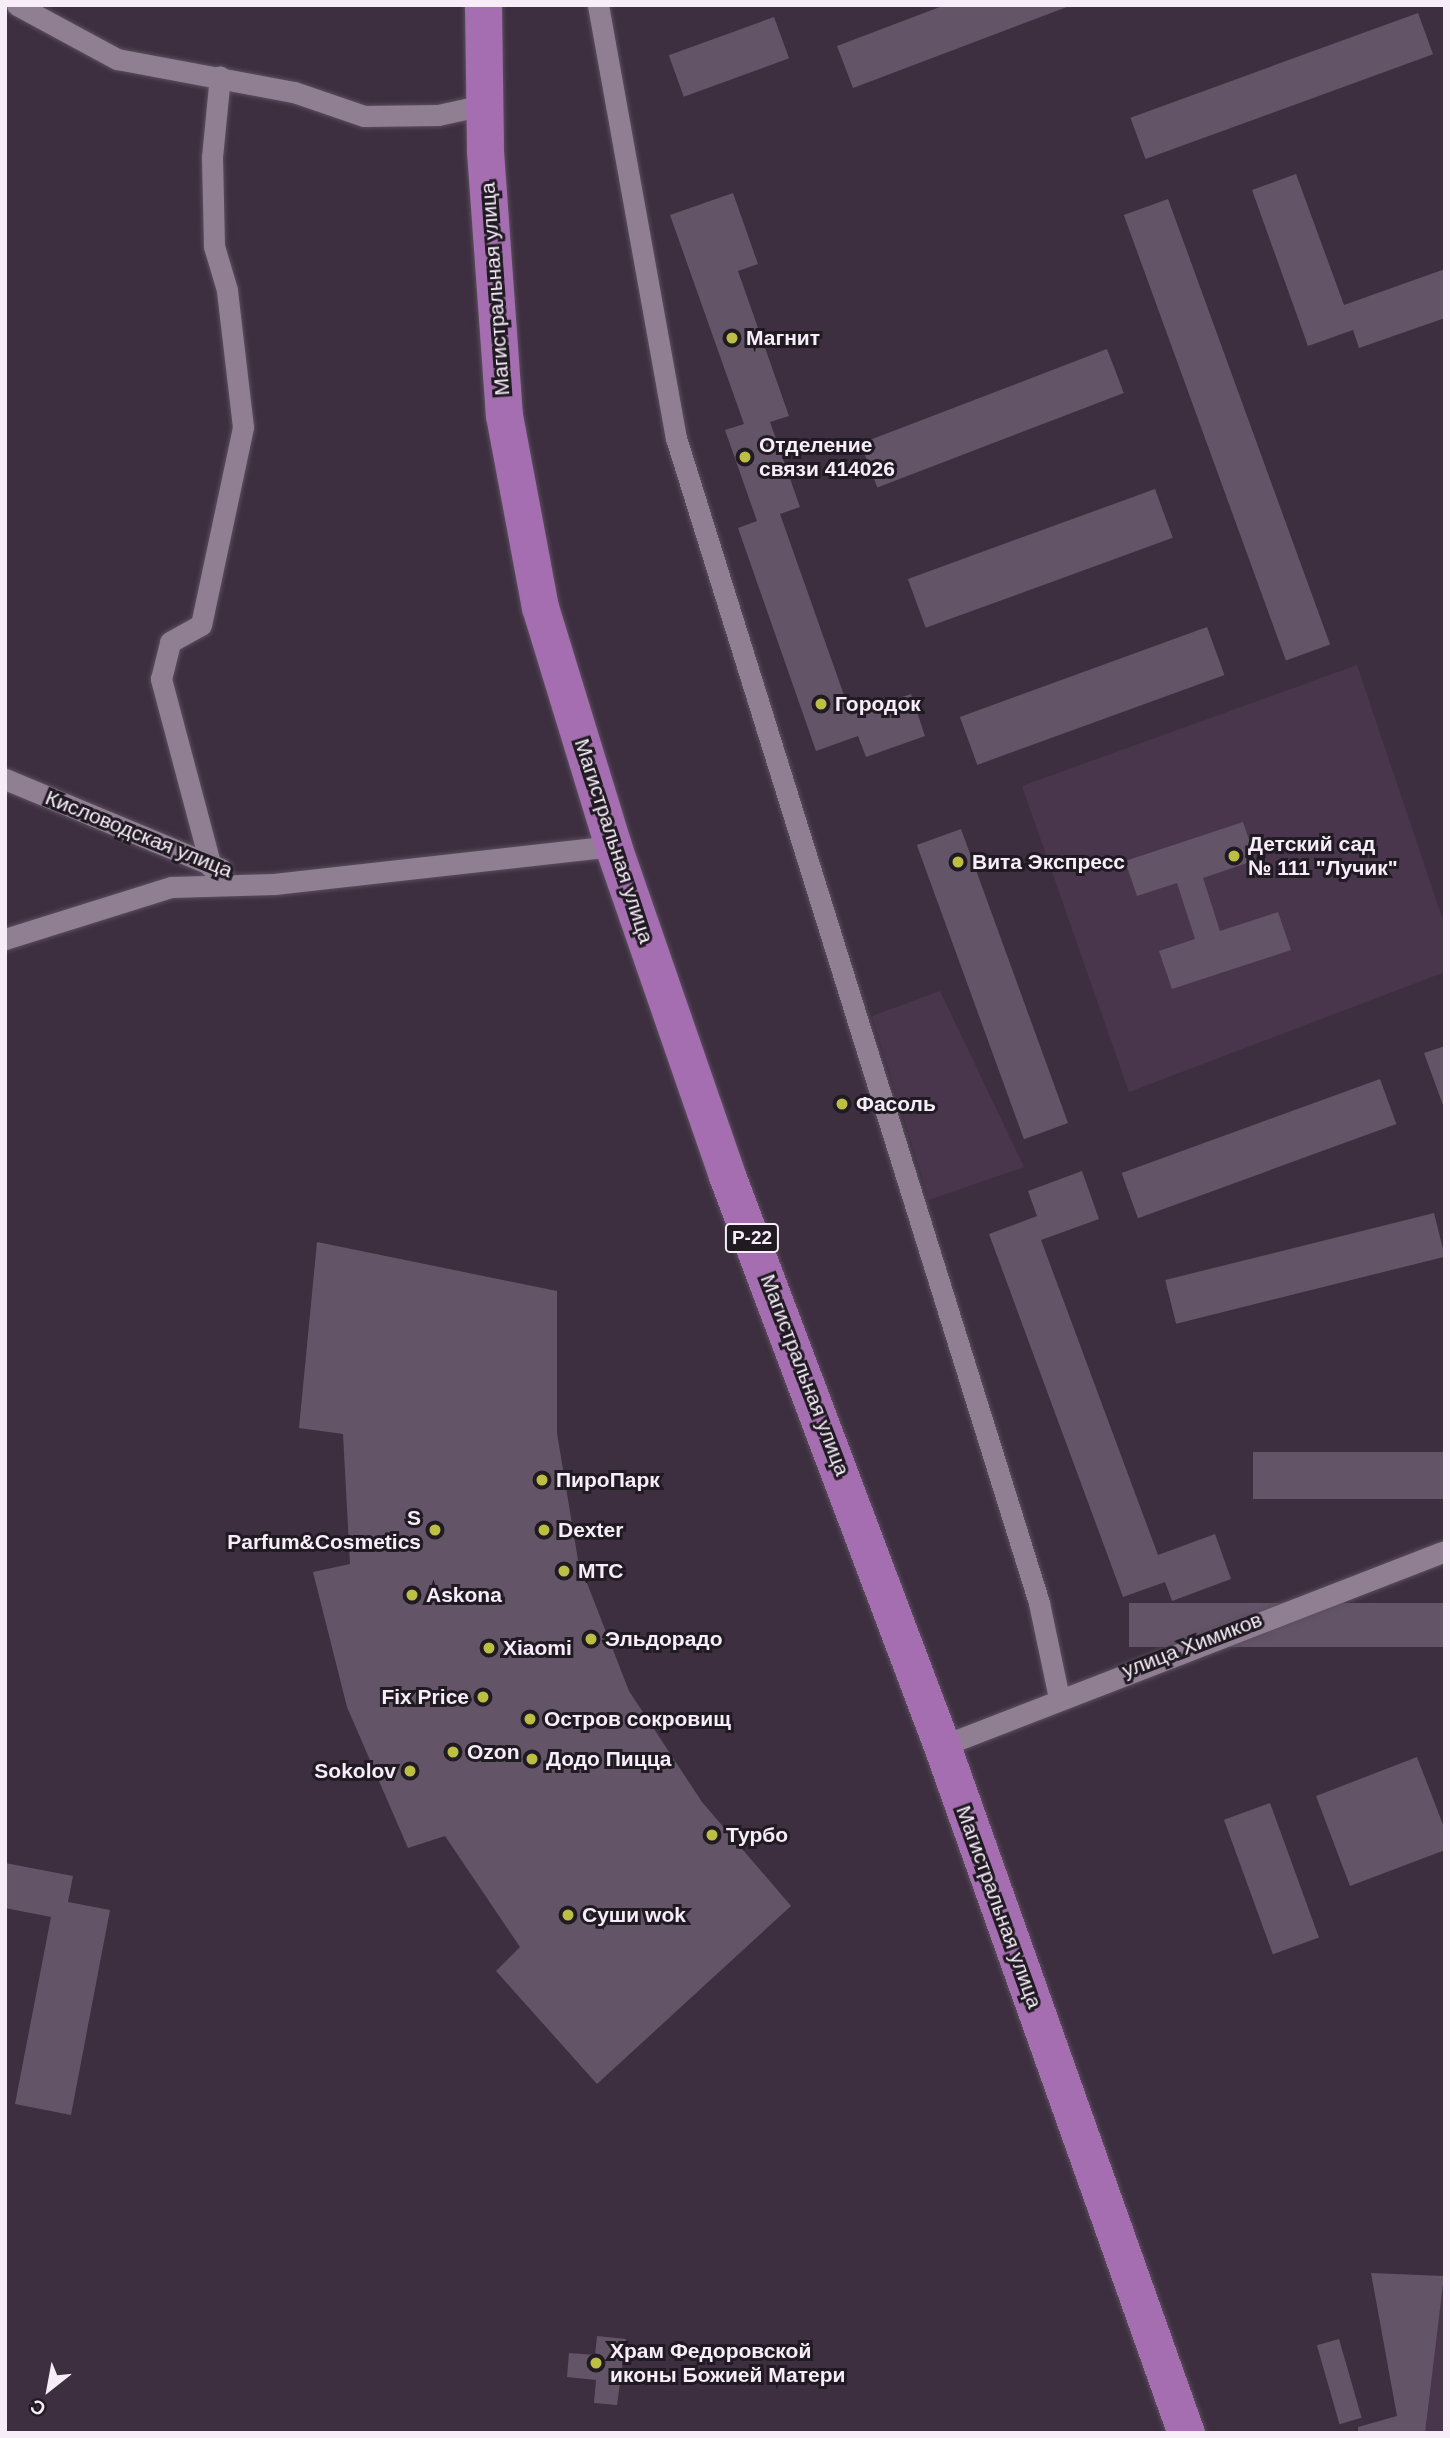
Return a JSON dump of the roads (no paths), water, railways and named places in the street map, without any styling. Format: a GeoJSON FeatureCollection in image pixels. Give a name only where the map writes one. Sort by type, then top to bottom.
{"type":"FeatureCollection","features":[{"type":"Feature","properties":{"kind":"highway","name":"Магистральная улица"},"geometry":{"type":"LineString","coordinates":[[483,5],[484,105],[504,415],[540,607],[613,846],[726,1173],[942,1746],[1186,2433]]}},
{"type":"Feature","properties":{"kind":"street"},"geometry":{"type":"LineString","coordinates":[[17,5],[117,59],[220,76],[364,116],[438,115],[484,105]]}},
{"type":"Feature","properties":{"kind":"street"},"geometry":{"type":"LineString","coordinates":[[598,5],[676,438],[1039,1603],[1059,1698]]}},
{"type":"Feature","properties":{"kind":"street"},"geometry":{"type":"LineString","coordinates":[[211,867],[161,679],[170,642],[201,625],[243,427],[227,290],[214,246],[212,158],[220,76]]}},
{"type":"Feature","properties":{"kind":"street","name":"Кисловодская улица"},"geometry":{"type":"LineString","coordinates":[[5,779],[211,867],[274,884]]}},
{"type":"Feature","properties":{"kind":"street"},"geometry":{"type":"LineString","coordinates":[[5,939],[171,887],[274,884],[613,846]]}},
{"type":"Feature","properties":{"kind":"street","name":"улица Химиков"},"geometry":{"type":"LineString","coordinates":[[942,1746],[1059,1698],[1445,1551]]}},
{"type":"Feature","properties":{"kind":"place","name":"Магнит"},"geometry":{"type":"Point","coordinates":[732,338]}},
{"type":"Feature","properties":{"kind":"place","name":"Отделение связи 414026"},"geometry":{"type":"Point","coordinates":[745,457]}},
{"type":"Feature","properties":{"kind":"place","name":"Городок"},"geometry":{"type":"Point","coordinates":[821,704]}},
{"type":"Feature","properties":{"kind":"place","name":"Детский сад № 111 \"Лучик\""},"geometry":{"type":"Point","coordinates":[1234,856]}},
{"type":"Feature","properties":{"kind":"place","name":"Вита Экспресс"},"geometry":{"type":"Point","coordinates":[958,862]}},
{"type":"Feature","properties":{"kind":"place","name":"Фасоль"},"geometry":{"type":"Point","coordinates":[842,1104]}},
{"type":"Feature","properties":{"kind":"place","name":"ПироПарк"},"geometry":{"type":"Point","coordinates":[542,1480]}},
{"type":"Feature","properties":{"kind":"place","name":"S Parfum&Cosmetics"},"geometry":{"type":"Point","coordinates":[435,1530]}},
{"type":"Feature","properties":{"kind":"place","name":"Dexter"},"geometry":{"type":"Point","coordinates":[544,1530]}},
{"type":"Feature","properties":{"kind":"place","name":"МТС"},"geometry":{"type":"Point","coordinates":[564,1571]}},
{"type":"Feature","properties":{"kind":"place","name":"Askona"},"geometry":{"type":"Point","coordinates":[412,1595]}},
{"type":"Feature","properties":{"kind":"place","name":"Эльдорадо"},"geometry":{"type":"Point","coordinates":[591,1639]}},
{"type":"Feature","properties":{"kind":"place","name":"Xiaomi"},"geometry":{"type":"Point","coordinates":[489,1648]}},
{"type":"Feature","properties":{"kind":"place","name":"Fix Price"},"geometry":{"type":"Point","coordinates":[483,1697]}},
{"type":"Feature","properties":{"kind":"place","name":"Остров сокровищ"},"geometry":{"type":"Point","coordinates":[530,1719]}},
{"type":"Feature","properties":{"kind":"place","name":"Ozon"},"geometry":{"type":"Point","coordinates":[453,1752]}},
{"type":"Feature","properties":{"kind":"place","name":"Додо Пицца"},"geometry":{"type":"Point","coordinates":[532,1759]}},
{"type":"Feature","properties":{"kind":"place","name":"Sokolov"},"geometry":{"type":"Point","coordinates":[410,1771]}},
{"type":"Feature","properties":{"kind":"place","name":"Турбо"},"geometry":{"type":"Point","coordinates":[712,1835]}},
{"type":"Feature","properties":{"kind":"place","name":"Суши wok"},"geometry":{"type":"Point","coordinates":[568,1915]}},
{"type":"Feature","properties":{"kind":"place","name":"Храм Федоровской иконы Божией Матери"},"geometry":{"type":"Point","coordinates":[596,2363]}}]}
